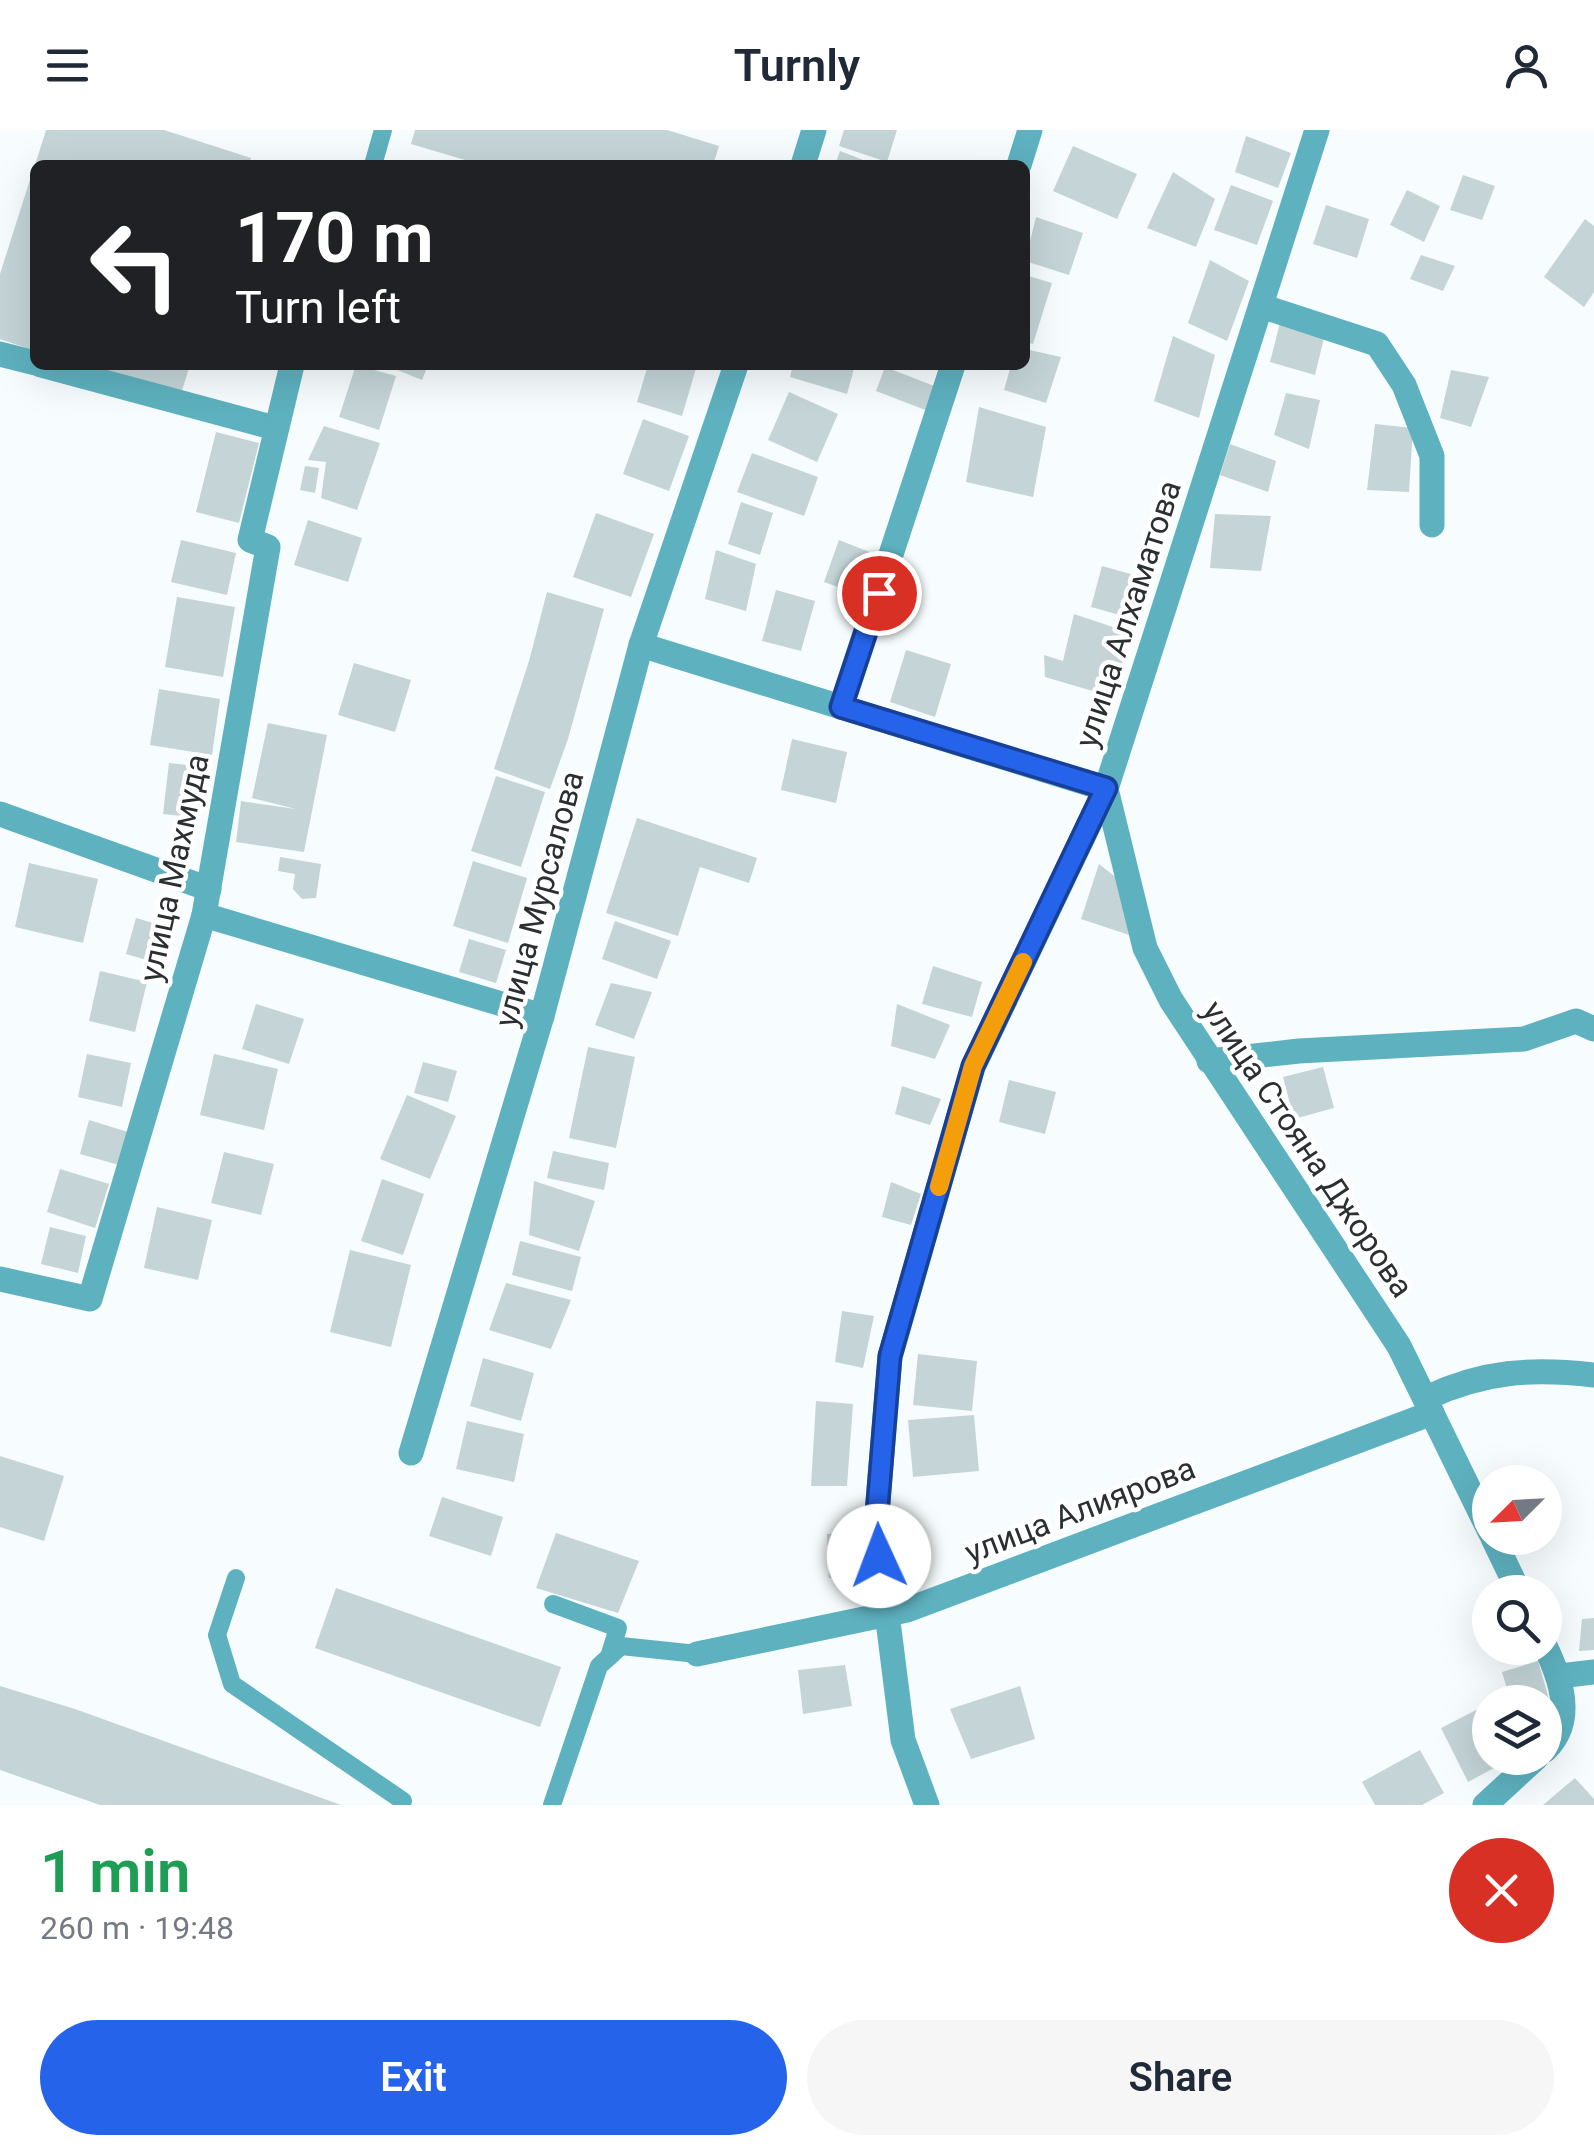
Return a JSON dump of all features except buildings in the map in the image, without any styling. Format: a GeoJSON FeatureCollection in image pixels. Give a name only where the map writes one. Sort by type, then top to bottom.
{"type":"FeatureCollection","features":[{"type":"Feature","properties":{"kind":"street"},"geometry":{"type":"LineString","coordinates":[[805,160],[814,130]]}},
{"type":"Feature","properties":{"kind":"street"},"geometry":{"type":"LineString","coordinates":[[1021,160],[1030,130]]}},
{"type":"Feature","properties":{"kind":"street","name":"улица Алхаматова"},"geometry":{"type":"LineString","coordinates":[[927,1805],[904,1740],[876,1526],[890,1356],[973,1066],[1106,788],[1317,130]]}},
{"type":"Feature","properties":{"kind":"street"},"geometry":{"type":"LineString","coordinates":[[1260,306],[1376,344],[1404,385],[1432,456],[1432,525]]}},
{"type":"Feature","properties":{"kind":"street"},"geometry":{"type":"LineString","coordinates":[[0,354],[30,362]]}},
{"type":"Feature","properties":{"kind":"street"},"geometry":{"type":"LineString","coordinates":[[60,370],[275,428]]}},
{"type":"Feature","properties":{"kind":"street","name":"улица Махмуда"},"geometry":{"type":"LineString","coordinates":[[0,1280],[90,1298],[204,915],[268,548],[250,540],[291,370]]}},
{"type":"Feature","properties":{"kind":"street","name":"улица Мурсалова"},"geometry":{"type":"LineString","coordinates":[[411,1453],[542,1016],[641,645],[734,370]]}},
{"type":"Feature","properties":{"kind":"street"},"geometry":{"type":"LineString","coordinates":[[841,707],[951,370]]}},
{"type":"Feature","properties":{"kind":"street"},"geometry":{"type":"LineString","coordinates":[[641,645],[1106,788]]}},
{"type":"Feature","properties":{"kind":"street","name":"улица Стояна Джорова"},"geometry":{"type":"LineString","coordinates":[[1106,788],[1145,948],[1171,1000],[1389,1330],[1472,1495]]}},
{"type":"Feature","properties":{"kind":"street"},"geometry":{"type":"LineString","coordinates":[[0,814],[209,889]]}},
{"type":"Feature","properties":{"kind":"street"},"geometry":{"type":"LineString","coordinates":[[204,915],[542,1016]]}},
{"type":"Feature","properties":{"kind":"street"},"geometry":{"type":"LineString","coordinates":[[1210,1060],[1299,1051],[1524,1039],[1576,1022],[1594,1029]]}},
{"type":"Feature","properties":{"kind":"street","name":"улица Алиярова"},"geometry":{"type":"LineString","coordinates":[[697,1654],[907,1610],[1429,1406],[1459,1383],[1488,1374],[1536,1371],[1594,1375]]}},
{"type":"Feature","properties":{"kind":"street"},"geometry":{"type":"LineString","coordinates":[[1554,1665],[1561,1685]]}},
{"type":"Feature","properties":{"kind":"street"},"geometry":{"type":"LineString","coordinates":[[1560,1676],[1594,1672]]}},
{"type":"Feature","properties":{"kind":"street"},"geometry":{"type":"LineString","coordinates":[[1562,1692],[1562,1719]]}},
{"type":"Feature","properties":{"kind":"street"},"geometry":{"type":"LineString","coordinates":[[1484,1805],[1517,1775]]}},
{"type":"Feature","properties":{"kind":"lane"},"geometry":{"type":"LineString","coordinates":[[374,160],[383,130]]}},
{"type":"Feature","properties":{"kind":"lane"},"geometry":{"type":"LineString","coordinates":[[236,1578],[217,1635],[232,1684],[407,1804]]}},
{"type":"Feature","properties":{"kind":"lane"},"geometry":{"type":"LineString","coordinates":[[552,1805],[599,1666],[609,1657],[618,1628],[553,1604]]}},
{"type":"Feature","properties":{"kind":"lane","name":"улица Алиярова"},"geometry":{"type":"LineString","coordinates":[[609,1657],[622,1646],[697,1654]]}},
{"type":"Feature","properties":{"kind":"slow traffic"},"geometry":{"type":"LineString","coordinates":[[939,1187],[973,1066],[1023,962]]}},
{"type":"Feature","properties":{"kind":"route"},"geometry":{"type":"LineString","coordinates":[[879,593],[841,707],[1106,788],[973,1066],[890,1356],[876,1526],[879,1556]]}}]}
